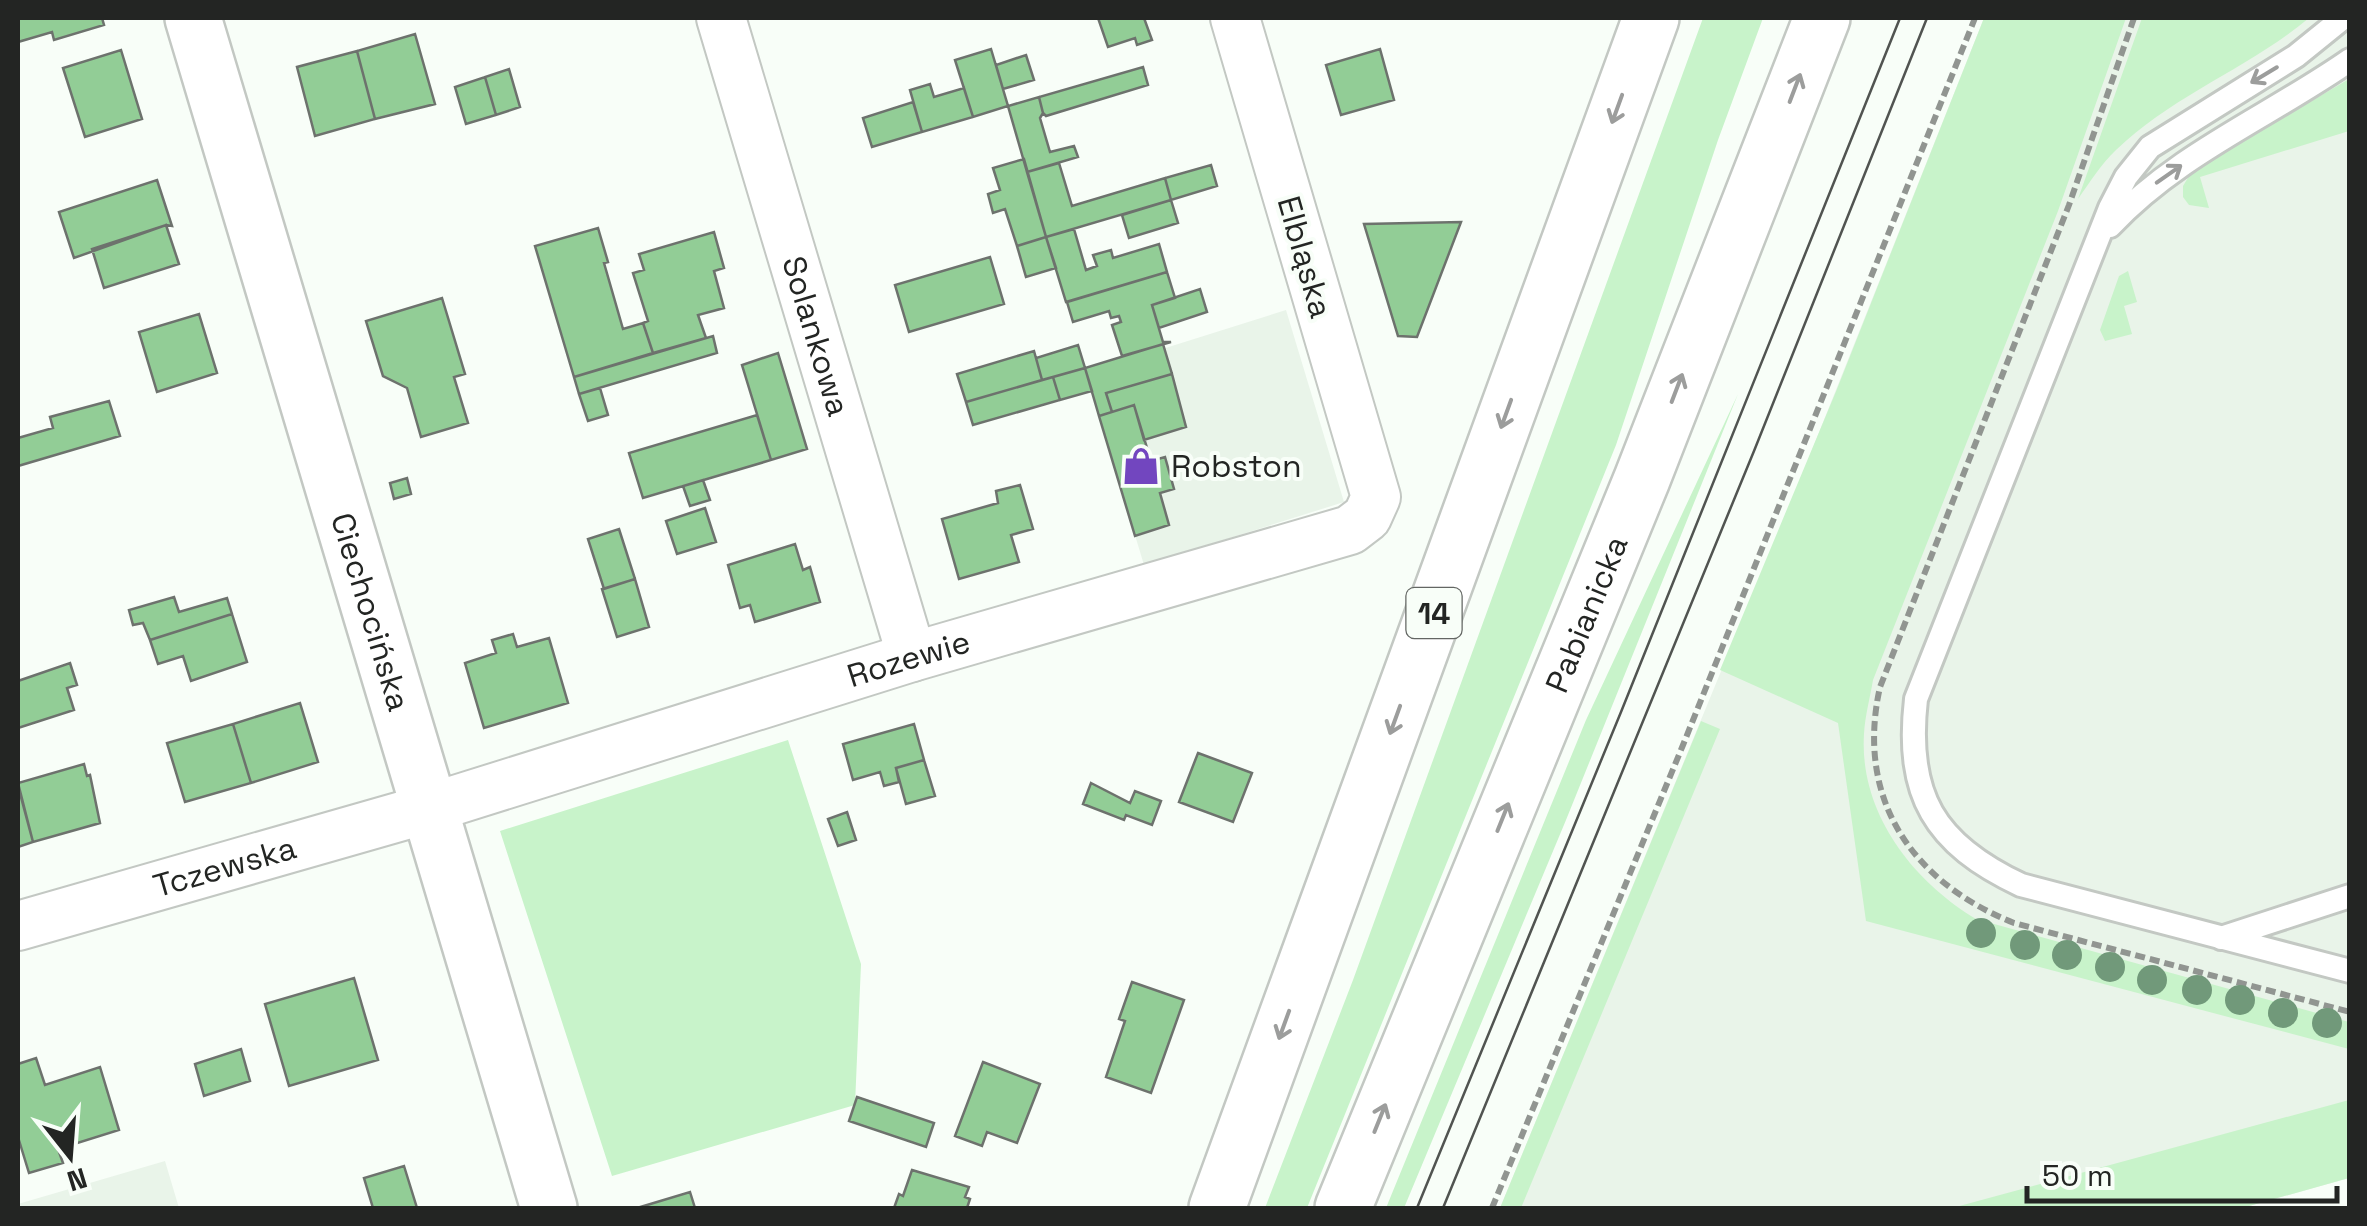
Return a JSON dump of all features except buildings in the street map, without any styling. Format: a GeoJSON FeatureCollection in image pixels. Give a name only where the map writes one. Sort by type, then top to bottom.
{"type":"FeatureCollection","features":[{"type":"Feature","properties":{"kind":"main road","name":"Ciechocińska"},"geometry":{"type":"LineString","coordinates":[[193,18],[549,1208]]}},
{"type":"Feature","properties":{"kind":"main road","name":"Pabianicka"},"geometry":{"type":"LineString","coordinates":[[1344,1208],[1642,479],[1822,18]]}},
{"type":"Feature","properties":{"kind":"main road","name":"14"},"geometry":{"type":"LineString","coordinates":[[1217,1208],[1644,24]]}},
{"type":"Feature","properties":{"kind":"street","name":"Solankowa"},"geometry":{"type":"LineString","coordinates":[[721,18],[912,657]]}},
{"type":"Feature","properties":{"kind":"street","name":"Elbląska"},"geometry":{"type":"LineString","coordinates":[[1235,18],[1376,497]]}},
{"type":"Feature","properties":{"kind":"street","name":"Rozewie"},"geometry":{"type":"LineString","coordinates":[[430,808],[912,657],[1350,530],[1367,517],[1376,497]]}},
{"type":"Feature","properties":{"kind":"street","name":"Tczewska"},"geometry":{"type":"LineString","coordinates":[[18,926],[430,808]]}},
{"type":"Feature","properties":{"kind":"lane"},"geometry":{"type":"LineString","coordinates":[[2343,18],[2296,56],[2150,147],[2126,177],[1916,699],[1912,735],[1915,772],[1930,809],[1950,840],[1981,866],[2021,885],[2350,971]]}},
{"type":"Feature","properties":{"kind":"lane"},"geometry":{"type":"LineString","coordinates":[[2098,239],[2162,178],[2350,60]]}},
{"type":"Feature","properties":{"kind":"lane"},"geometry":{"type":"LineString","coordinates":[[2221,938],[2350,896]]}},
{"type":"Feature","properties":{"kind":"path"},"geometry":{"type":"LineString","coordinates":[[1492,1208],[1713,672],[1975,18]]}},
{"type":"Feature","properties":{"kind":"path"},"geometry":{"type":"LineString","coordinates":[[2134,18],[2068,205],[1880,687],[1872,737],[1879,786],[1898,831],[1928,872],[1968,903],[1988,913],[2014,924],[2350,1012]]}},
{"type":"Feature","properties":{"kind":"shaded area"},"geometry":{"type":"Polygon","coordinates":[[[1984,18],[2349,18],[2349,1178],[2242,1208],[1500,1208],[1808,460],[1984,18]]]}},
{"type":"Feature","properties":{"kind":"shaded area"},"geometry":{"type":"Polygon","coordinates":[[[1286,310],[1344,502],[1144,565],[1086,373],[1286,310]]]}},
{"type":"Feature","properties":{"kind":"shaded area"},"geometry":{"type":"Polygon","coordinates":[[[165,1161],[179,1208],[18,1208],[18,1204],[165,1161]]]}},
{"type":"Feature","properties":{"kind":"green space"},"geometry":{"type":"Polygon","coordinates":[[[1703,18],[1763,18],[1616,445],[1307,1208],[1265,1208],[1353,980],[1703,18]]]}},
{"type":"Feature","properties":{"kind":"green space"},"geometry":{"type":"Polygon","coordinates":[[[1984,18],[2126,18],[2058,211],[1873,680],[1864,734],[1871,791],[1894,842],[1912,865],[1931,885],[1976,919],[2349,1022],[2349,1049],[1866,921],[1838,723],[1720,670],[1984,18]]]}},
{"type":"Feature","properties":{"kind":"green space"},"geometry":{"type":"Polygon","coordinates":[[[2142,18],[2309,18],[2138,131],[2105,161],[2078,199],[2142,18]]]}},
{"type":"Feature","properties":{"kind":"green space"},"geometry":{"type":"Polygon","coordinates":[[[2349,79],[2349,131],[2200,177],[2209,208],[2189,205],[2183,197],[2183,186],[2189,176],[2349,79]]]}},
{"type":"Feature","properties":{"kind":"green space"},"geometry":{"type":"Polygon","coordinates":[[[2128,271],[2137,302],[2124,306],[2132,334],[2105,341],[2100,330],[2119,276],[2128,271]]]}},
{"type":"Feature","properties":{"kind":"green space"},"geometry":{"type":"Polygon","coordinates":[[[1738,394],[1404,1208],[1386,1208],[1586,720],[1738,394]]]}},
{"type":"Feature","properties":{"kind":"green space"},"geometry":{"type":"Polygon","coordinates":[[[1701,721],[1720,729],[1521,1208],[1500,1208],[1701,721]]]}},
{"type":"Feature","properties":{"kind":"green space"},"geometry":{"type":"Polygon","coordinates":[[[788,740],[861,964],[855,1105],[612,1176],[500,831],[788,740]]]}},
{"type":"Feature","properties":{"kind":"green space"},"geometry":{"type":"Polygon","coordinates":[[[2349,1100],[2349,1178],[2242,1208],[1952,1208],[2349,1100]]]}},
{"type":"Feature","properties":{"kind":"tram line"},"geometry":{"type":"LineString","coordinates":[[1417,1208],[1900,18]]}},
{"type":"Feature","properties":{"kind":"tram line"},"geometry":{"type":"LineString","coordinates":[[1443,1208],[1927,18]]}},
{"type":"Feature","properties":{"kind":"place","name":"Robston"},"geometry":{"type":"Point","coordinates":[1141,466]}}]}
